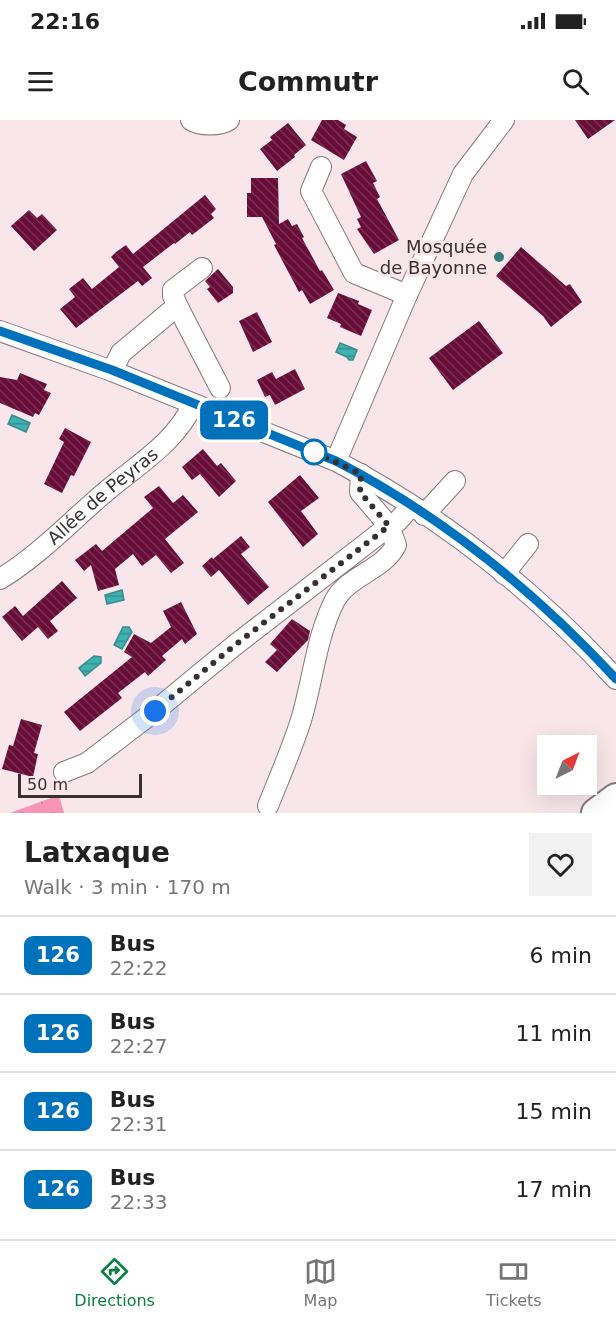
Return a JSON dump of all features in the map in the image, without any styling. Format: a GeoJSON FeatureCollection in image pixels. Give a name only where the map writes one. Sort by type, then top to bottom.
{"type":"FeatureCollection","features":[{"type":"Feature","properties":{"kind":"highway"},"geometry":{"type":"LineString","coordinates":[[596,813],[616,798]]}},
{"type":"Feature","properties":{"kind":"street"},"geometry":{"type":"LineString","coordinates":[[191,120],[196,124],[223,124],[229,120]]}},
{"type":"Feature","properties":{"kind":"street"},"geometry":{"type":"LineString","coordinates":[[336,461],[407,295],[463,174],[504,120]]}},
{"type":"Feature","properties":{"kind":"street"},"geometry":{"type":"LineString","coordinates":[[321,167],[311,191],[354,273],[407,295]]}},
{"type":"Feature","properties":{"kind":"street"},"geometry":{"type":"LineString","coordinates":[[202,268],[173,290],[173,296],[220,388]]}},
{"type":"Feature","properties":{"kind":"street"},"geometry":{"type":"LineString","coordinates":[[112,370],[121,353],[170,312],[179,309]]}},
{"type":"Feature","properties":{"kind":"street"},"geometry":{"type":"LineString","coordinates":[[0,331],[112,370],[336,461],[361,474],[418,510],[543,605],[616,679]]}},
{"type":"Feature","properties":{"kind":"street","name":"Allée de Peyras"},"geometry":{"type":"LineString","coordinates":[[0,579],[21,566],[166,442],[180,428],[193,404]]}},
{"type":"Feature","properties":{"kind":"street"},"geometry":{"type":"LineString","coordinates":[[268,806],[301,720],[324,633],[336,599],[350,583],[391,556],[396,545],[389,526],[360,492],[361,474]]}},
{"type":"Feature","properties":{"kind":"street"},"geometry":{"type":"LineString","coordinates":[[64,772],[87,763],[389,526],[418,510],[455,481]]}},
{"type":"Feature","properties":{"kind":"street"},"geometry":{"type":"LineString","coordinates":[[504,574],[528,544]]}},
{"type":"Feature","properties":{"kind":"green space"},"geometry":{"type":"Polygon","coordinates":[[[59,795],[64,813],[10,813],[59,795]]]}},
{"type":"Feature","properties":{"kind":"water"},"geometry":{"type":"Polygon","coordinates":[[[340,343],[357,350],[353,360],[336,352],[340,343]]]}},
{"type":"Feature","properties":{"kind":"water"},"geometry":{"type":"Polygon","coordinates":[[[12,415],[30,423],[26,432],[8,424],[12,415]]]}},
{"type":"Feature","properties":{"kind":"water"},"geometry":{"type":"Polygon","coordinates":[[[122,590],[124,600],[107,604],[105,595],[122,590]]]}},
{"type":"Feature","properties":{"kind":"water"},"geometry":{"type":"Polygon","coordinates":[[[123,627],[129,627],[132,632],[122,649],[114,645],[123,627]]]}},
{"type":"Feature","properties":{"kind":"water"},"geometry":{"type":"Polygon","coordinates":[[[94,656],[101,657],[101,663],[85,676],[79,668],[94,656]]]}},
{"type":"Feature","properties":{"kind":"building"},"geometry":{"type":"Polygon","coordinates":[[[322,120],[338,120],[346,125],[344,129],[357,137],[344,160],[311,140],[322,120]]]}},
{"type":"Feature","properties":{"kind":"building"},"geometry":{"type":"Polygon","coordinates":[[[575,120],[615,120],[588,139],[575,120]]]}},
{"type":"Feature","properties":{"kind":"building"},"geometry":{"type":"Polygon","coordinates":[[[288,123],[306,145],[277,171],[260,149],[272,140],[270,137],[288,123]]]}},
{"type":"Feature","properties":{"kind":"building"},"geometry":{"type":"Polygon","coordinates":[[[366,161],[377,181],[373,183],[380,197],[377,199],[399,240],[374,254],[357,229],[361,227],[357,219],[361,217],[341,174],[366,161]]]}},
{"type":"Feature","properties":{"kind":"building"},"geometry":{"type":"Polygon","coordinates":[[[251,178],[278,178],[279,224],[288,219],[292,226],[297,224],[320,271],[322,270],[334,290],[310,304],[302,290],[299,292],[262,217],[247,217],[247,193],[251,193],[251,178]]]}},
{"type":"Feature","properties":{"kind":"building"},"geometry":{"type":"Polygon","coordinates":[[[205,195],[216,209],[211,214],[214,218],[192,235],[190,232],[174,243],[143,267],[152,278],[142,286],[138,281],[76,328],[60,309],[75,297],[69,289],[83,278],[92,289],[119,267],[111,257],[116,252],[126,245],[133,254],[205,195]]]}},
{"type":"Feature","properties":{"kind":"building"},"geometry":{"type":"Polygon","coordinates":[[[29,210],[37,218],[42,214],[57,230],[34,251],[11,226],[29,210]]]}},
{"type":"Feature","properties":{"kind":"building"},"geometry":{"type":"Polygon","coordinates":[[[521,247],[566,286],[570,284],[582,302],[551,327],[543,316],[496,276],[521,247]]]}},
{"type":"Feature","properties":{"kind":"building"},"geometry":{"type":"Polygon","coordinates":[[[218,269],[233,287],[233,293],[218,303],[207,289],[210,287],[205,281],[218,269]]]}},
{"type":"Feature","properties":{"kind":"building"},"geometry":{"type":"Polygon","coordinates":[[[338,293],[359,301],[358,304],[372,310],[361,336],[340,327],[341,324],[327,318],[338,293]]]}},
{"type":"Feature","properties":{"kind":"building"},"geometry":{"type":"Polygon","coordinates":[[[257,312],[272,342],[253,352],[239,321],[257,312]]]}},
{"type":"Feature","properties":{"kind":"building"},"geometry":{"type":"Polygon","coordinates":[[[479,321],[503,353],[453,390],[429,358],[479,321]]]}},
{"type":"Feature","properties":{"kind":"building"},"geometry":{"type":"Polygon","coordinates":[[[295,369],[305,389],[275,405],[270,395],[265,397],[257,380],[272,372],[276,379],[295,369]]]}},
{"type":"Feature","properties":{"kind":"building"},"geometry":{"type":"Polygon","coordinates":[[[20,373],[47,384],[44,390],[51,393],[39,415],[35,413],[33,417],[0,403],[0,377],[17,380],[20,373]]]}},
{"type":"Feature","properties":{"kind":"building"},"geometry":{"type":"Polygon","coordinates":[[[65,428],[91,442],[74,476],[71,475],[62,493],[44,484],[64,442],[59,439],[65,428]]]}},
{"type":"Feature","properties":{"kind":"building"},"geometry":{"type":"Polygon","coordinates":[[[203,449],[217,466],[221,463],[236,481],[219,497],[200,474],[192,480],[182,467],[203,449]]]}},
{"type":"Feature","properties":{"kind":"building"},"geometry":{"type":"Polygon","coordinates":[[[300,475],[319,498],[301,511],[318,534],[303,547],[268,502],[300,475]]]}},
{"type":"Feature","properties":{"kind":"building"},"geometry":{"type":"Polygon","coordinates":[[[159,486],[173,503],[183,495],[198,512],[165,539],[184,563],[171,573],[156,555],[142,566],[133,554],[115,569],[119,585],[98,591],[91,565],[84,571],[75,560],[96,544],[102,551],[153,508],[144,497],[159,486]]]}},
{"type":"Feature","properties":{"kind":"building"},"geometry":{"type":"Polygon","coordinates":[[[241,536],[250,547],[241,554],[269,587],[248,605],[219,570],[211,577],[202,566],[241,536]]]}},
{"type":"Feature","properties":{"kind":"building"},"geometry":{"type":"Polygon","coordinates":[[[62,581],[77,598],[50,621],[58,631],[48,639],[38,627],[22,641],[2,617],[15,606],[23,616],[62,581]]]}},
{"type":"Feature","properties":{"kind":"building"},"geometry":{"type":"Polygon","coordinates":[[[181,602],[197,634],[185,644],[182,639],[162,656],[166,660],[148,676],[145,672],[118,693],[122,698],[80,731],[64,712],[132,657],[124,652],[134,634],[151,643],[171,627],[163,611],[181,602]]]}},
{"type":"Feature","properties":{"kind":"building"},"geometry":{"type":"Polygon","coordinates":[[[292,619],[310,631],[308,640],[277,672],[265,662],[277,650],[270,644],[292,619]]]}},
{"type":"Feature","properties":{"kind":"building"},"geometry":{"type":"Polygon","coordinates":[[[21,719],[42,725],[34,753],[38,754],[33,777],[2,769],[9,745],[13,746],[21,719]]]}},
{"type":"Feature","properties":{"kind":"bus line","name":"126"},"geometry":{"type":"LineString","coordinates":[[0,331],[112,370],[336,461],[361,474],[475,550],[543,605],[616,679]]}},
{"type":"Feature","properties":{"kind":"place","name":"Mosquée de Bayonne"},"geometry":{"type":"Point","coordinates":[499,257]}},
{"type":"Feature","properties":{"kind":"route"},"geometry":{"type":"LineString","coordinates":[[155,711],[235,645],[389,526],[360,492],[361,474],[314,452]]}}]}
